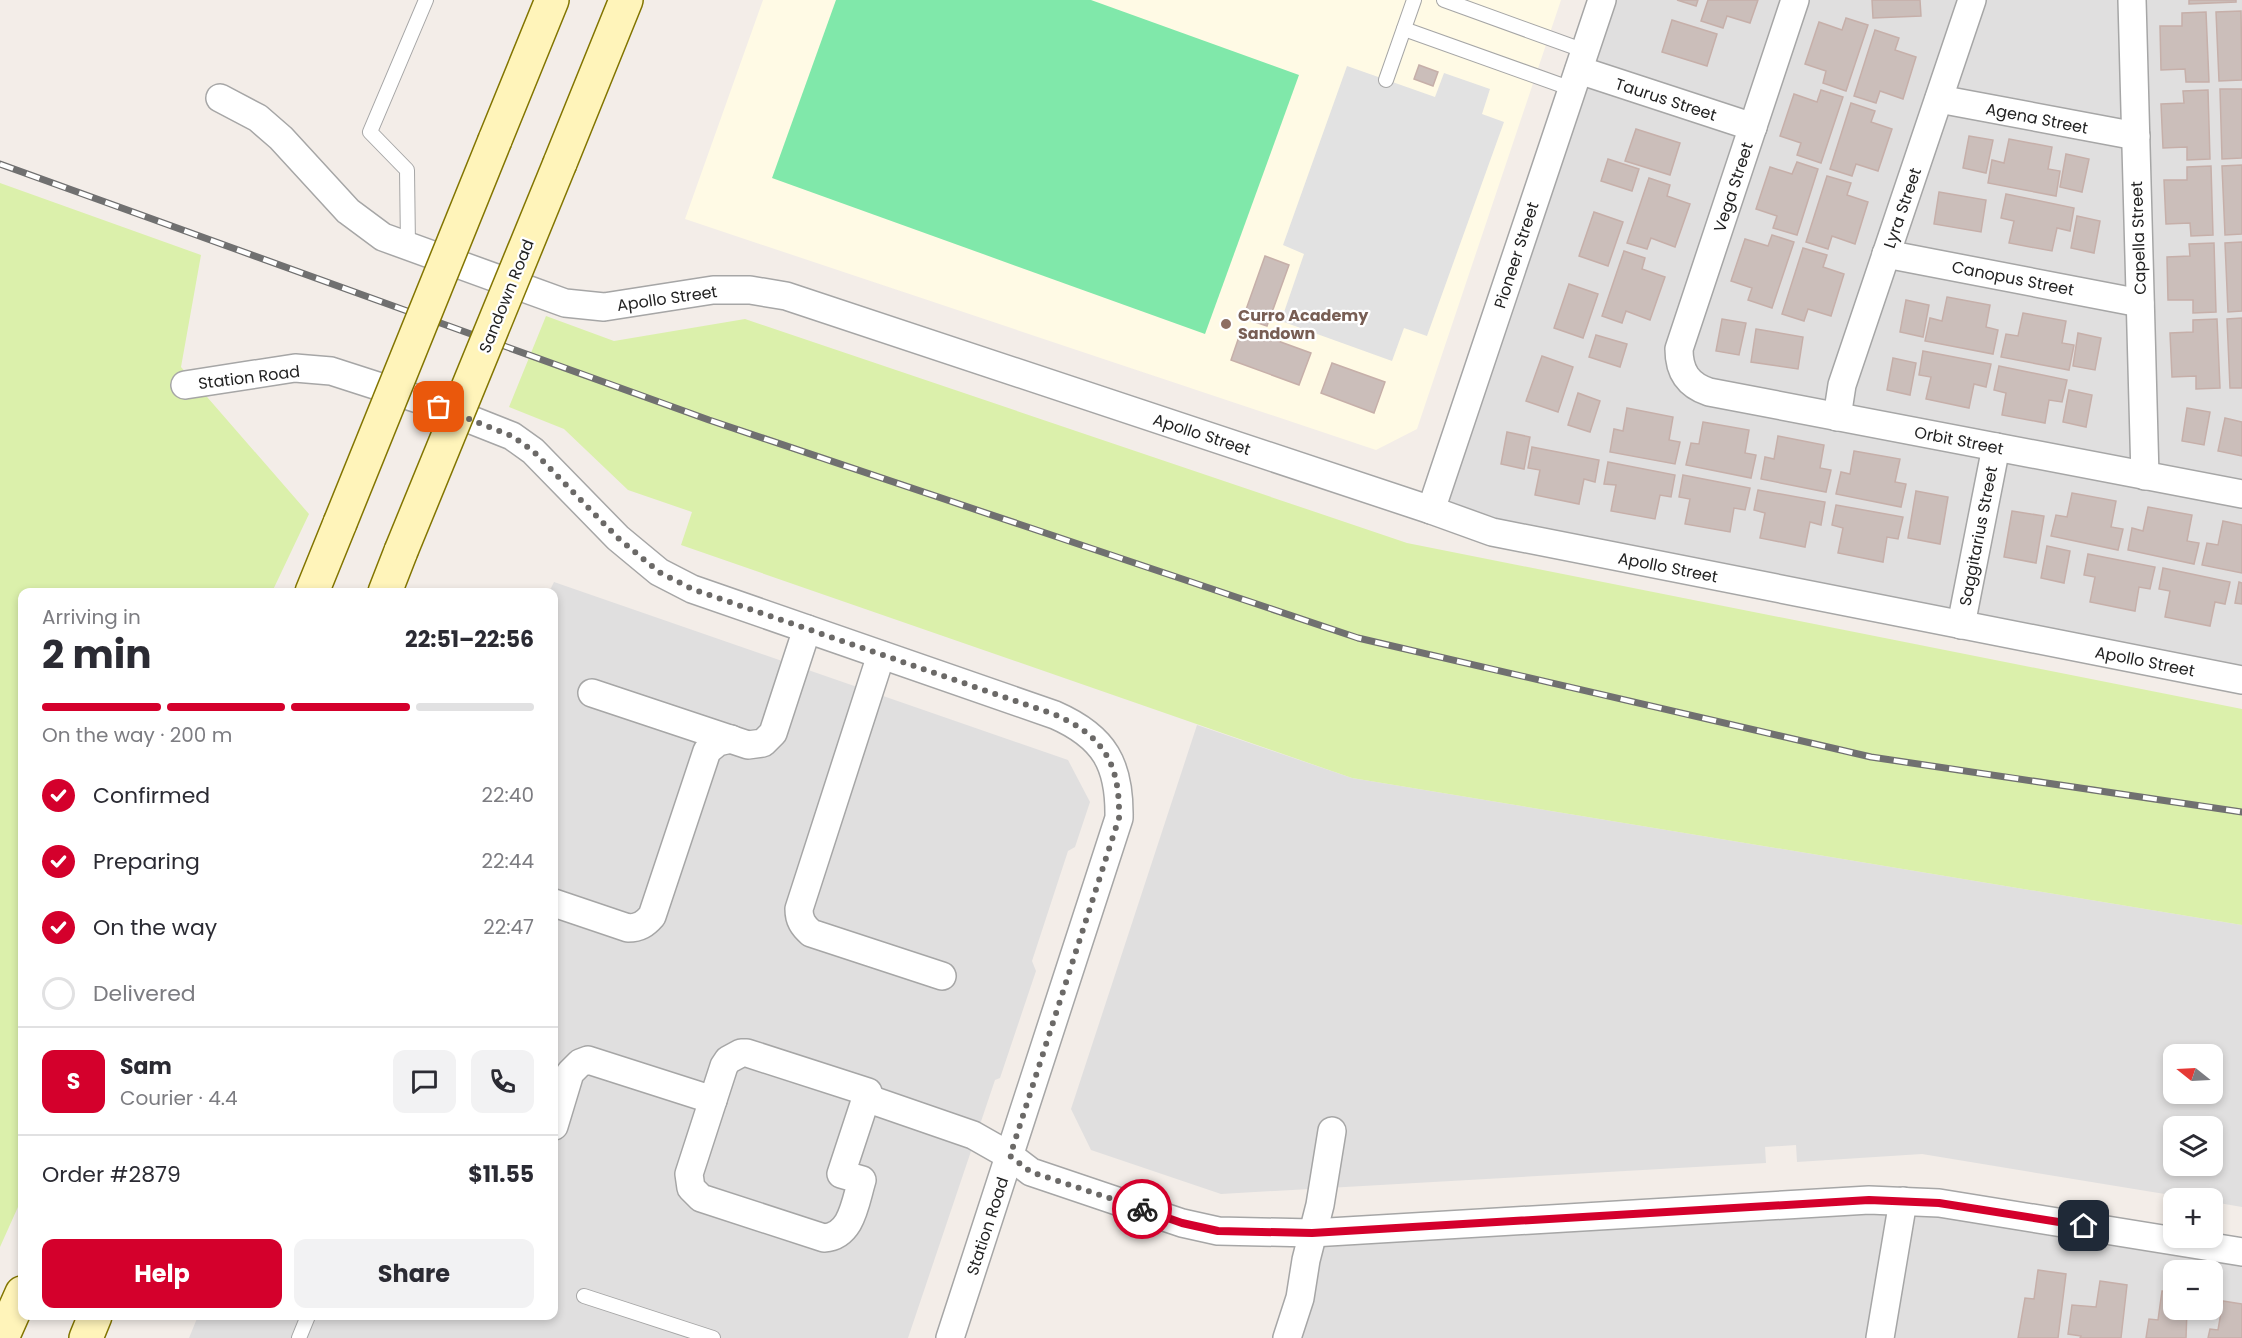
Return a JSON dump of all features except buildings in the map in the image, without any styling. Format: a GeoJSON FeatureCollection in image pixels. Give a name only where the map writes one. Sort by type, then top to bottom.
{"type":"FeatureCollection","features":[{"type":"Feature","properties":{"kind":"main road"},"geometry":{"type":"LineString","coordinates":[[314,588],[552,0]]}},
{"type":"Feature","properties":{"kind":"main road","name":"Sandown Road"},"geometry":{"type":"LineString","coordinates":[[387,588],[626,0]]}},
{"type":"Feature","properties":{"kind":"main road"},"geometry":{"type":"LineString","coordinates":[[2,1338],[18,1302]]}},
{"type":"Feature","properties":{"kind":"main road"},"geometry":{"type":"LineString","coordinates":[[86,1338],[93,1320]]}},
{"type":"Feature","properties":{"kind":"street","name":"Pioneer Street"},"geometry":{"type":"LineString","coordinates":[[1431,510],[1602,0]]}},
{"type":"Feature","properties":{"kind":"street","name":"Vega Street"},"geometry":{"type":"LineString","coordinates":[[1683,374],[1679,362],[1679,349],[1795,0]]}},
{"type":"Feature","properties":{"kind":"street","name":"Lyra Street"},"geometry":{"type":"LineString","coordinates":[[1837,417],[1842,385],[1972,0]]}},
{"type":"Feature","properties":{"kind":"street","name":"Capella Street"},"geometry":{"type":"LineString","coordinates":[[2132,0],[2145,476]]}},
{"type":"Feature","properties":{"kind":"street","name":"Taurus Street"},"geometry":{"type":"LineString","coordinates":[[1578,70],[1753,128]]}},
{"type":"Feature","properties":{"kind":"street","name":"Apollo Street"},"geometry":{"type":"LineString","coordinates":[[220,98],[258,118],[281,138],[348,211],[383,237],[565,303],[604,307],[713,290],[750,290],[786,296],[1492,532],[2242,680]]}},
{"type":"Feature","properties":{"kind":"street","name":"Agena Street"},"geometry":{"type":"LineString","coordinates":[[1939,99],[2136,136]]}},
{"type":"Feature","properties":{"kind":"street","name":"Canopus Street"},"geometry":{"type":"LineString","coordinates":[[1886,254],[2140,303]]}},
{"type":"Feature","properties":{"kind":"street","name":"Station Road"},"geometry":{"type":"LineString","coordinates":[[185,385],[295,368],[331,371],[421,400],[512,436],[533,451],[618,538],[659,572],[692,589],[1056,715],[1077,725],[1093,738],[1106,754],[1116,775],[1119,818],[950,1338]]}},
{"type":"Feature","properties":{"kind":"street","name":"Orbit Street"},"geometry":{"type":"LineString","coordinates":[[1683,374],[1690,382],[1709,392],[2242,494]]}},
{"type":"Feature","properties":{"kind":"street","name":"Saggitarius Street"},"geometry":{"type":"LineString","coordinates":[[1961,625],[1996,447]]}},
{"type":"Feature","properties":{"kind":"street"},"geometry":{"type":"LineString","coordinates":[[592,693],[731,739],[756,745],[763,743],[773,733],[807,628]]}},
{"type":"Feature","properties":{"kind":"street"},"geometry":{"type":"LineString","coordinates":[[881,655],[799,909],[799,916],[801,923],[811,933],[942,976]]}},
{"type":"Feature","properties":{"kind":"street"},"geometry":{"type":"LineString","coordinates":[[558,904],[628,928],[635,928],[647,921],[652,916],[707,751],[717,742],[731,739]]}},
{"type":"Feature","properties":{"kind":"street"},"geometry":{"type":"LineString","coordinates":[[741,1053],[747,1053],[868,1092],[866,1098],[842,1174],[862,1180],[848,1225],[837,1235],[824,1238],[701,1198],[695,1193],[689,1181],[689,1174],[712,1100],[728,1060],[741,1053]]}},
{"type":"Feature","properties":{"kind":"street"},"geometry":{"type":"LineString","coordinates":[[558,1113],[570,1074],[580,1063],[588,1060],[712,1100]]}},
{"type":"Feature","properties":{"kind":"street"},"geometry":{"type":"LineString","coordinates":[[866,1098],[973,1135],[1010,1156],[1031,1172],[1182,1223],[1218,1231],[1312,1233],[1869,1200],[1939,1203],[2242,1252]]}},
{"type":"Feature","properties":{"kind":"street"},"geometry":{"type":"LineString","coordinates":[[1287,1338],[1300,1298],[1312,1233],[1320,1205],[1332,1131]]}},
{"type":"Feature","properties":{"kind":"street"},"geometry":{"type":"LineString","coordinates":[[1880,1338],[1903,1201]]}},
{"type":"Feature","properties":{"kind":"lane"},"geometry":{"type":"LineString","coordinates":[[408,246],[407,170],[370,132],[426,0]]}},
{"type":"Feature","properties":{"kind":"lane"},"geometry":{"type":"LineString","coordinates":[[1386,80],[1414,0]]}},
{"type":"Feature","properties":{"kind":"lane"},"geometry":{"type":"LineString","coordinates":[[1444,0],[1578,70]]}},
{"type":"Feature","properties":{"kind":"lane"},"geometry":{"type":"LineString","coordinates":[[1404,29],[1578,70]]}},
{"type":"Feature","properties":{"kind":"lane"},"geometry":{"type":"LineString","coordinates":[[584,1296],[713,1338]]}},
{"type":"Feature","properties":{"kind":"lane"},"geometry":{"type":"LineString","coordinates":[[299,1338],[306,1320]]}},
{"type":"Feature","properties":{"kind":"shaded area","name":"Curro Academy Sandown"},"geometry":{"type":"Polygon","coordinates":[[[763,0],[1561,0],[1417,429],[1376,450],[685,219],[763,0]]]}},
{"type":"Feature","properties":{"kind":"shaded area"},"geometry":{"type":"Polygon","coordinates":[[[1605,0],[2242,0],[2242,677],[1433,509],[1605,0]]]}},
{"type":"Feature","properties":{"kind":"shaded area"},"geometry":{"type":"Polygon","coordinates":[[[1347,66],[1435,97],[1444,73],[1490,89],[1482,114],[1504,122],[1427,336],[1404,328],[1392,361],[1281,321],[1304,254],[1283,245],[1347,66]]]}},
{"type":"Feature","properties":{"kind":"shaded area"},"geometry":{"type":"Polygon","coordinates":[[[554,582],[1068,760],[1090,802],[1075,847],[1068,851],[1032,961],[1036,971],[1000,1078],[995,1080],[908,1338],[189,1338],[196,1320],[558,1320],[558,588],[551,588],[554,582]]]}},
{"type":"Feature","properties":{"kind":"shaded area"},"geometry":{"type":"Polygon","coordinates":[[[1197,725],[1352,778],[2242,925],[2242,1207],[2223,1204],[2223,1188],[2163,1188],[2163,1194],[1922,1154],[1797,1162],[1796,1145],[1765,1147],[1766,1163],[1221,1194],[1091,1150],[1071,1109],[1197,725]]]}},
{"type":"Feature","properties":{"kind":"shaded area"},"geometry":{"type":"Polygon","coordinates":[[[1870,1204],[2163,1244],[2163,1248],[2191,1248],[2242,1255],[2242,1338],[1289,1338],[1314,1235],[1870,1204]]]}},
{"type":"Feature","properties":{"kind":"green space"},"geometry":{"type":"Polygon","coordinates":[[[836,0],[1091,0],[1299,75],[1205,334],[772,178],[836,0]]]}},
{"type":"Feature","properties":{"kind":"green space"},"geometry":{"type":"Polygon","coordinates":[[[0,183],[201,255],[181,367],[309,514],[274,588],[18,588],[18,1207],[0,1247],[0,183]]]}},
{"type":"Feature","properties":{"kind":"green space"},"geometry":{"type":"Polygon","coordinates":[[[546,316],[614,341],[745,319],[1407,543],[2242,709],[2242,925],[1352,778],[681,545],[692,512],[628,490],[564,429],[509,407],[546,316]]]}},
{"type":"Feature","properties":{"kind":"railway"},"geometry":{"type":"LineString","coordinates":[[0,164],[709,420],[1358,638],[1871,757],[2242,812]]}},
{"type":"Feature","properties":{"kind":"way so far"},"geometry":{"type":"LineString","coordinates":[[439,407],[512,436],[533,451],[618,538],[659,572],[692,589],[1056,715],[1077,725],[1093,738],[1106,754],[1116,775],[1119,818],[1010,1156],[1031,1172],[1142,1209]]}},
{"type":"Feature","properties":{"kind":"place","name":"Curro Academy Sandown"},"geometry":{"type":"Point","coordinates":[1226,324]}},
{"type":"Feature","properties":{"kind":"route"},"geometry":{"type":"LineString","coordinates":[[1142,1209],[1182,1223],[1218,1231],[1312,1233],[1869,1200],[1939,1203],[2084,1226]]}}]}
